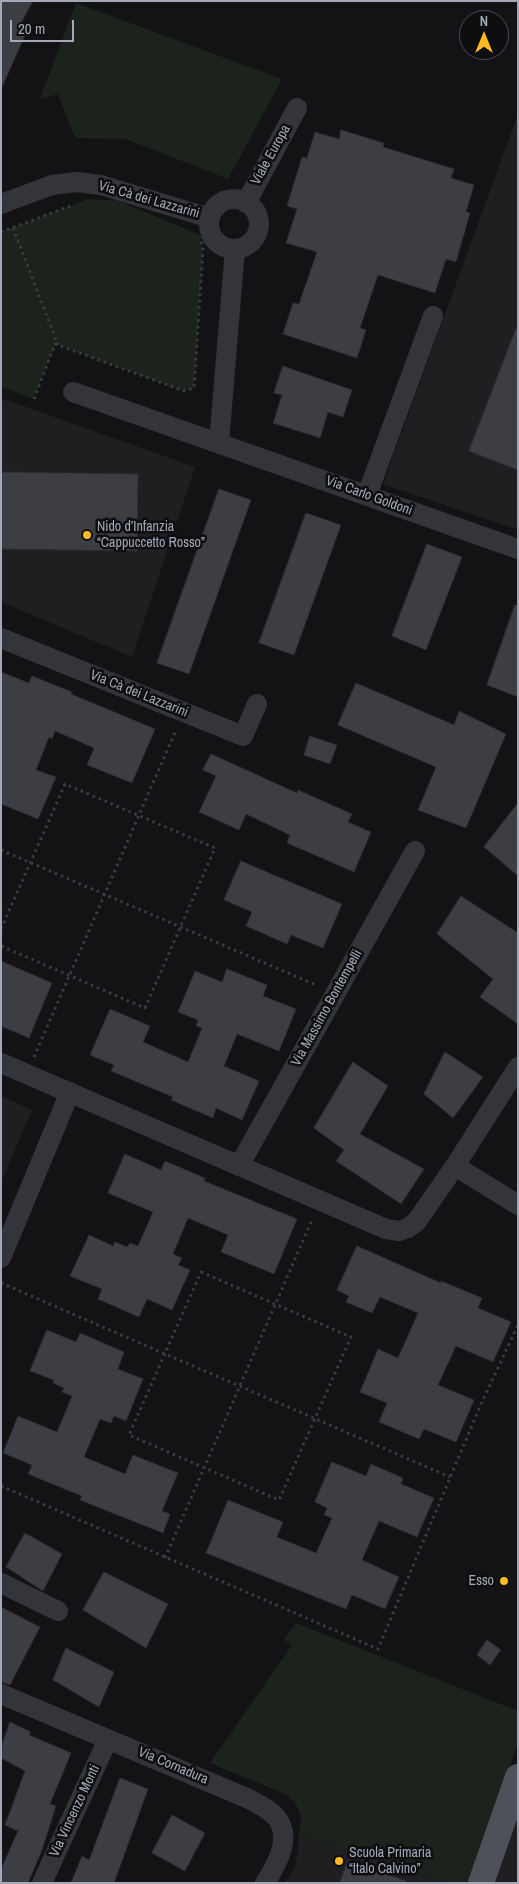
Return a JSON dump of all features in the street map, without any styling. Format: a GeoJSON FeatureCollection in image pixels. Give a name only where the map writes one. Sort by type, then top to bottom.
{"type":"FeatureCollection","features":[{"type":"Feature","properties":{"kind":"main road"},"geometry":{"type":"LineString","coordinates":[[481,1883],[518,1777]]}},
{"type":"Feature","properties":{"kind":"street","name":"Viale Europa"},"geometry":{"type":"LineString","coordinates":[[246,203],[297,108]]}},
{"type":"Feature","properties":{"kind":"street","name":"Via Cà dei Lazzarini"},"geometry":{"type":"LineString","coordinates":[[1,204],[52,185],[77,182],[101,185],[210,218]]}},
{"type":"Feature","properties":{"kind":"street"},"geometry":{"type":"LineString","coordinates":[[239,200],[246,203],[256,213],[258,220],[257,234],[248,244],[235,249],[228,249],[216,243],[210,231],[210,218],[218,205],[224,201],[239,200]]}},
{"type":"Feature","properties":{"kind":"street"},"geometry":{"type":"LineString","coordinates":[[220,442],[235,249]]}},
{"type":"Feature","properties":{"kind":"street"},"geometry":{"type":"LineString","coordinates":[[367,495],[433,316]]}},
{"type":"Feature","properties":{"kind":"street","name":"Via Carlo Goldoni"},"geometry":{"type":"LineString","coordinates":[[72,392],[220,442],[518,549]]}},
{"type":"Feature","properties":{"kind":"street","name":"Via Cà dei Lazzarini"},"geometry":{"type":"LineString","coordinates":[[1,638],[244,736],[256,704]]}},
{"type":"Feature","properties":{"kind":"street","name":"Via Massimo Bontempelli"},"geometry":{"type":"LineString","coordinates":[[239,1166],[415,851]]}},
{"type":"Feature","properties":{"kind":"street"},"geometry":{"type":"LineString","coordinates":[[1,1063],[386,1229],[399,1230],[408,1228],[417,1220],[455,1166],[518,1066]]}},
{"type":"Feature","properties":{"kind":"street"},"geometry":{"type":"LineString","coordinates":[[1,1258],[70,1092]]}},
{"type":"Feature","properties":{"kind":"street"},"geometry":{"type":"LineString","coordinates":[[455,1166],[518,1205]]}},
{"type":"Feature","properties":{"kind":"street"},"geometry":{"type":"LineString","coordinates":[[1,1583],[58,1611]]}},
{"type":"Feature","properties":{"kind":"street","name":"Via Cornadura"},"geometry":{"type":"LineString","coordinates":[[1,1694],[249,1799],[274,1815],[281,1824],[282,1850],[276,1865],[265,1883]]}},
{"type":"Feature","properties":{"kind":"street","name":"Via Vincenzo Monti"},"geometry":{"type":"LineString","coordinates":[[42,1883],[108,1739]]}},
{"type":"Feature","properties":{"kind":"path"},"geometry":{"type":"LineString","coordinates":[[1,232],[80,202]]}},
{"type":"Feature","properties":{"kind":"path"},"geometry":{"type":"LineString","coordinates":[[13,228],[58,345]]}},
{"type":"Feature","properties":{"kind":"path"},"geometry":{"type":"LineString","coordinates":[[34,399],[55,344],[184,391],[194,388],[203,249],[200,236]]}},
{"type":"Feature","properties":{"kind":"path"},"geometry":{"type":"LineString","coordinates":[[27,1074],[184,712]]}},
{"type":"Feature","properties":{"kind":"path"},"geometry":{"type":"LineString","coordinates":[[1,929],[65,784],[215,848],[145,1008],[1,946]]}},
{"type":"Feature","properties":{"kind":"path"},"geometry":{"type":"LineString","coordinates":[[1,850],[335,994]]}},
{"type":"Feature","properties":{"kind":"path"},"geometry":{"type":"LineString","coordinates":[[165,1558],[320,1201]]}},
{"type":"Feature","properties":{"kind":"path"},"geometry":{"type":"LineString","coordinates":[[201,1272],[276,1304],[351,1337],[279,1500],[129,1436],[201,1272]]}},
{"type":"Feature","properties":{"kind":"path"},"geometry":{"type":"LineString","coordinates":[[1,1282],[450,1477]]}},
{"type":"Feature","properties":{"kind":"path"},"geometry":{"type":"LineString","coordinates":[[1,1486],[378,1649],[482,1402],[518,1325]]}},
{"type":"Feature","properties":{"kind":"shaded area"},"geometry":{"type":"Polygon","coordinates":[[[76,3],[282,79],[228,179],[126,139],[75,138],[58,94],[40,99],[76,3]]]}},
{"type":"Feature","properties":{"kind":"shaded area"},"geometry":{"type":"Polygon","coordinates":[[[518,114],[518,530],[383,484],[518,114]]]}},
{"type":"Feature","properties":{"kind":"shaded area"},"geometry":{"type":"Polygon","coordinates":[[[88,199],[119,201],[200,235],[203,249],[194,388],[184,391],[55,344],[34,399],[1,387],[1,232],[88,199]]]}},
{"type":"Feature","properties":{"kind":"shaded area","name":"Nido d’Infanzia “Cappuccetto Rosso”"},"geometry":{"type":"Polygon","coordinates":[[[1,398],[195,467],[132,657],[1,602],[1,398]]]}},
{"type":"Feature","properties":{"kind":"shaded area"},"geometry":{"type":"Polygon","coordinates":[[[1,1096],[32,1110],[1,1183],[1,1096]]]}},
{"type":"Feature","properties":{"kind":"shaded area"},"geometry":{"type":"Polygon","coordinates":[[[296,1623],[518,1711],[518,1743],[469,1883],[449,1883],[299,1834],[300,1812],[298,1807],[285,1794],[210,1763],[292,1645],[284,1640],[296,1623]]]}},
{"type":"Feature","properties":{"kind":"shaded area"},"geometry":{"type":"Polygon","coordinates":[[[518,1771],[518,1883],[479,1883],[518,1771]]]}},
{"type":"Feature","properties":{"kind":"shaded area","name":"Scuola Primaria “Italo Calvino”"},"geometry":{"type":"Polygon","coordinates":[[[299,1834],[449,1883],[285,1883],[294,1869],[298,1853],[299,1834]]]}},
{"type":"Feature","properties":{"kind":"building"},"geometry":{"type":"Polygon","coordinates":[[[1,1],[33,1],[20,25],[27,31],[1,89],[1,1]]]}},
{"type":"Feature","properties":{"kind":"building"},"geometry":{"type":"Polygon","coordinates":[[[341,130],[384,143],[383,147],[454,169],[451,178],[474,185],[466,212],[470,213],[456,262],[446,259],[435,293],[378,275],[360,328],[366,330],[357,358],[283,334],[293,303],[299,304],[317,252],[286,243],[297,209],[287,206],[302,157],[307,158],[315,132],[339,139],[341,130]]]}},
{"type":"Feature","properties":{"kind":"building"},"geometry":{"type":"Polygon","coordinates":[[[516,329],[518,329],[518,470],[469,451],[516,329]]]}},
{"type":"Feature","properties":{"kind":"building"},"geometry":{"type":"Polygon","coordinates":[[[283,366],[352,390],[343,417],[328,412],[320,438],[273,423],[282,395],[274,393],[283,366]]]}},
{"type":"Feature","properties":{"kind":"building"},"geometry":{"type":"Polygon","coordinates":[[[1,472],[138,474],[137,551],[1,549],[1,472]]]}},
{"type":"Feature","properties":{"kind":"building"},"geometry":{"type":"Polygon","coordinates":[[[219,489],[251,500],[189,674],[157,663],[219,489]]]}},
{"type":"Feature","properties":{"kind":"building"},"geometry":{"type":"Polygon","coordinates":[[[306,513],[341,525],[294,655],[259,643],[306,513]]]}},
{"type":"Feature","properties":{"kind":"building"},"geometry":{"type":"Polygon","coordinates":[[[427,544],[462,557],[426,650],[392,636],[427,544]]]}},
{"type":"Feature","properties":{"kind":"building"},"geometry":{"type":"Polygon","coordinates":[[[515,605],[518,605],[518,697],[487,685],[515,605]]]}},
{"type":"Feature","properties":{"kind":"building"},"geometry":{"type":"Polygon","coordinates":[[[1,672],[29,683],[32,676],[155,729],[132,783],[87,765],[94,748],[55,731],[52,739],[49,737],[36,770],[56,777],[38,819],[1,804],[1,672]]]}},
{"type":"Feature","properties":{"kind":"building"},"geometry":{"type":"Polygon","coordinates":[[[356,683],[454,725],[459,711],[506,734],[466,828],[418,810],[436,767],[338,725],[356,683]]]}},
{"type":"Feature","properties":{"kind":"building"},"geometry":{"type":"Polygon","coordinates":[[[310,736],[337,745],[330,764],[304,755],[310,736]]]}},
{"type":"Feature","properties":{"kind":"building"},"geometry":{"type":"Polygon","coordinates":[[[211,754],[297,793],[298,790],[352,814],[348,822],[371,832],[354,872],[287,843],[290,835],[246,814],[239,830],[199,812],[216,776],[203,770],[211,754]]]}},
{"type":"Feature","properties":{"kind":"building"},"geometry":{"type":"Polygon","coordinates":[[[518,803],[518,876],[484,847],[518,803]]]}},
{"type":"Feature","properties":{"kind":"building"},"geometry":{"type":"Polygon","coordinates":[[[241,861],[342,904],[323,948],[291,935],[287,944],[246,926],[252,912],[224,900],[241,861]]]}},
{"type":"Feature","properties":{"kind":"building"},"geometry":{"type":"Polygon","coordinates":[[[461,896],[518,933],[518,1024],[480,997],[493,979],[437,934],[461,896]]]}},
{"type":"Feature","properties":{"kind":"building"},"geometry":{"type":"Polygon","coordinates":[[[1,961],[52,983],[29,1038],[1,1026],[1,961]]]}},
{"type":"Feature","properties":{"kind":"building"},"geometry":{"type":"Polygon","coordinates":[[[227,969],[267,985],[263,996],[296,1009],[279,1051],[237,1034],[224,1066],[259,1081],[242,1120],[216,1108],[213,1118],[171,1100],[173,1097],[111,1071],[114,1065],[90,1055],[110,1009],[150,1026],[143,1042],[188,1062],[202,1028],[196,1026],[198,1020],[178,1012],[195,971],[222,982],[227,969]]]}},
{"type":"Feature","properties":{"kind":"building"},"geometry":{"type":"Polygon","coordinates":[[[445,1052],[483,1077],[453,1118],[424,1094],[445,1052]]]}},
{"type":"Feature","properties":{"kind":"building"},"geometry":{"type":"Polygon","coordinates":[[[353,1062],[388,1086],[360,1134],[424,1169],[401,1204],[336,1161],[344,1150],[314,1128],[353,1062]]]}},
{"type":"Feature","properties":{"kind":"building"},"geometry":{"type":"Polygon","coordinates":[[[125,1154],[161,1170],[165,1161],[205,1178],[204,1181],[297,1219],[274,1274],[221,1252],[228,1235],[188,1218],[173,1254],[182,1258],[178,1265],[190,1270],[172,1310],[147,1299],[139,1317],[98,1299],[102,1289],[70,1276],[89,1235],[113,1246],[115,1242],[127,1247],[130,1243],[138,1246],[153,1212],[108,1193],[125,1154]]]}},
{"type":"Feature","properties":{"kind":"building"},"geometry":{"type":"Polygon","coordinates":[[[357,1246],[441,1283],[441,1281],[482,1298],[478,1308],[511,1322],[493,1362],[456,1346],[438,1385],[474,1400],[456,1442],[424,1429],[419,1439],[379,1422],[387,1403],[360,1392],[378,1349],[398,1358],[418,1313],[380,1297],[372,1313],[346,1302],[349,1296],[337,1290],[357,1246]]]}},
{"type":"Feature","properties":{"kind":"building"},"geometry":{"type":"Polygon","coordinates":[[[47,1330],[76,1342],[80,1333],[124,1352],[118,1369],[143,1379],[126,1421],[114,1416],[111,1423],[100,1419],[84,1457],[125,1474],[133,1455],[178,1473],[162,1511],[170,1514],[163,1533],[80,1500],[82,1496],[28,1474],[32,1465],[3,1453],[18,1416],[57,1432],[72,1396],[62,1392],[64,1388],[53,1383],[54,1380],[30,1371],[47,1330]]]}},
{"type":"Feature","properties":{"kind":"building"},"geometry":{"type":"Polygon","coordinates":[[[332,1462],[366,1476],[371,1464],[403,1478],[401,1484],[434,1498],[417,1537],[379,1521],[362,1560],[399,1577],[385,1609],[352,1595],[346,1609],[206,1553],[228,1500],[283,1522],[277,1537],[316,1553],[332,1518],[324,1515],[327,1508],[315,1502],[332,1462]]]}},
{"type":"Feature","properties":{"kind":"building"},"geometry":{"type":"Polygon","coordinates":[[[25,1533],[62,1554],[43,1591],[6,1567],[25,1533]]]}},
{"type":"Feature","properties":{"kind":"building"},"geometry":{"type":"Polygon","coordinates":[[[104,1572],[168,1604],[146,1648],[83,1610],[104,1572]]]}},
{"type":"Feature","properties":{"kind":"building"},"geometry":{"type":"Polygon","coordinates":[[[1,1607],[40,1627],[10,1685],[1,1682],[1,1607]]]}},
{"type":"Feature","properties":{"kind":"building"},"geometry":{"type":"Polygon","coordinates":[[[487,1640],[501,1650],[490,1665],[477,1655],[487,1640]]]}},
{"type":"Feature","properties":{"kind":"building"},"geometry":{"type":"Polygon","coordinates":[[[66,1648],[114,1672],[99,1707],[53,1680],[66,1648]]]}},
{"type":"Feature","properties":{"kind":"building"},"geometry":{"type":"Polygon","coordinates":[[[10,1722],[31,1732],[29,1735],[71,1753],[50,1804],[56,1806],[42,1850],[28,1883],[1,1883],[1,1869],[18,1831],[5,1825],[25,1771],[1,1758],[1,1748],[10,1722]]]}},
{"type":"Feature","properties":{"kind":"building"},"geometry":{"type":"Polygon","coordinates":[[[120,1778],[148,1789],[114,1883],[71,1883],[82,1856],[89,1860],[120,1778]]]}},
{"type":"Feature","properties":{"kind":"building"},"geometry":{"type":"Polygon","coordinates":[[[172,1815],[205,1833],[185,1871],[152,1853],[172,1815]]]}},
{"type":"Feature","properties":{"kind":"building"},"geometry":{"type":"Polygon","coordinates":[[[348,1860],[406,1881],[406,1883],[340,1883],[348,1860]]]}},
{"type":"Feature","properties":{"kind":"place","name":"Nido d’Infanzia “Cappuccetto Rosso”"},"geometry":{"type":"Point","coordinates":[87,535]}},
{"type":"Feature","properties":{"kind":"place","name":"Esso"},"geometry":{"type":"Point","coordinates":[504,1581]}},
{"type":"Feature","properties":{"kind":"place","name":"Scuola Primaria “Italo Calvino”"},"geometry":{"type":"Point","coordinates":[339,1861]}}]}
